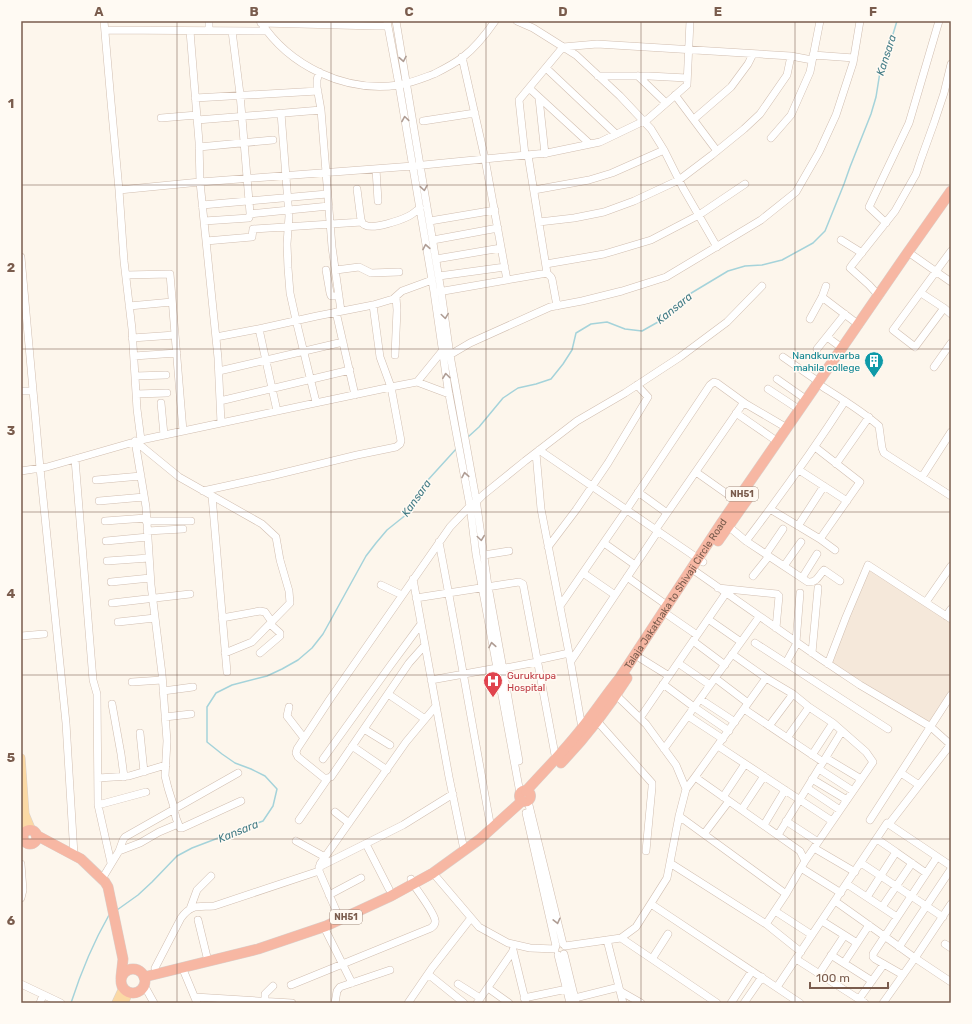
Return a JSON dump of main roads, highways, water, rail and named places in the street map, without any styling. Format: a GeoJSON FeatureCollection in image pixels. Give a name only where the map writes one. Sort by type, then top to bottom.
{"type":"FeatureCollection","features":[{"type":"Feature","properties":{"kind":"highway","name":"Talaja Jakatnaka to Shivaji Circle Road"},"geometry":{"type":"LineString","coordinates":[[141,976],[155,968],[271,941],[338,915],[389,889],[433,873],[485,836],[524,796],[581,742],[616,695],[694,570],[728,526],[951,191]]}},
{"type":"Feature","properties":{"kind":"highway","name":"Talaja Jakatnaka to Shivaji Circle Road"},"geometry":{"type":"LineString","coordinates":[[701,561],[737,501],[807,400],[821,385],[842,348],[910,253],[951,199]]}},
{"type":"Feature","properties":{"kind":"highway","name":"Talaja Jakatnaka to Shivaji Circle Road"},"geometry":{"type":"LineString","coordinates":[[141,976],[252,951],[324,927],[391,896],[463,845],[524,796],[582,728],[668,611]]}},
{"type":"Feature","properties":{"kind":"highway"},"geometry":{"type":"LineString","coordinates":[[28,839],[74,855],[83,860],[105,883],[123,958],[120,983],[137,1003]]}},
{"type":"Feature","properties":{"kind":"highway"},"geometry":{"type":"LineString","coordinates":[[28,839],[91,869]]}},
{"type":"Feature","properties":{"kind":"highway"},"geometry":{"type":"LineString","coordinates":[[123,958],[141,976]]}},
{"type":"Feature","properties":{"kind":"highway","name":"NH51"},"geometry":{"type":"LineString","coordinates":[[121,977],[128,970],[141,976],[142,989],[137,992],[128,991]]}},
{"type":"Feature","properties":{"kind":"main road"},"geometry":{"type":"LineString","coordinates":[[21,758],[28,839]]}},
{"type":"Feature","properties":{"kind":"main road"},"geometry":{"type":"LineString","coordinates":[[21,820],[28,839]]}},
{"type":"Feature","properties":{"kind":"main road"},"geometry":{"type":"LineString","coordinates":[[116,1003],[128,991]]}},
{"type":"Feature","properties":{"kind":"main road"},"geometry":{"type":"LineString","coordinates":[[124,1003],[128,991]]}},
{"type":"Feature","properties":{"kind":"waterway","name":"Kansara"},"geometry":{"type":"LineString","coordinates":[[468,437],[479,427],[503,398],[518,388],[551,379],[572,350],[576,333],[591,324],[607,322],[625,329],[642,331],[658,322],[683,298],[728,271],[745,266],[762,265],[782,260],[813,243],[825,231],[871,114],[876,97],[880,72],[897,21]]}},
{"type":"Feature","properties":{"kind":"waterway","name":"Kansara"},"geometry":{"type":"LineString","coordinates":[[117,910],[138,895],[177,856],[192,848],[263,821],[273,806],[277,789],[265,776],[235,763],[207,742],[207,707],[216,693],[232,685],[267,676],[282,669],[298,660],[312,648],[323,634],[366,556],[387,530],[407,514],[406,510],[427,481],[457,448]]}},
{"type":"Feature","properties":{"kind":"waterway","name":"Kansara"},"geometry":{"type":"LineString","coordinates":[[71,1003],[88,958],[109,915]]}},
{"type":"Feature","properties":{"kind":"place","name":"Nandkunvarba mahila college"},"geometry":{"type":"Point","coordinates":[874,378]}},
{"type":"Feature","properties":{"kind":"place","name":"Gurukrupa Hospital"},"geometry":{"type":"Point","coordinates":[493,698]}}]}
